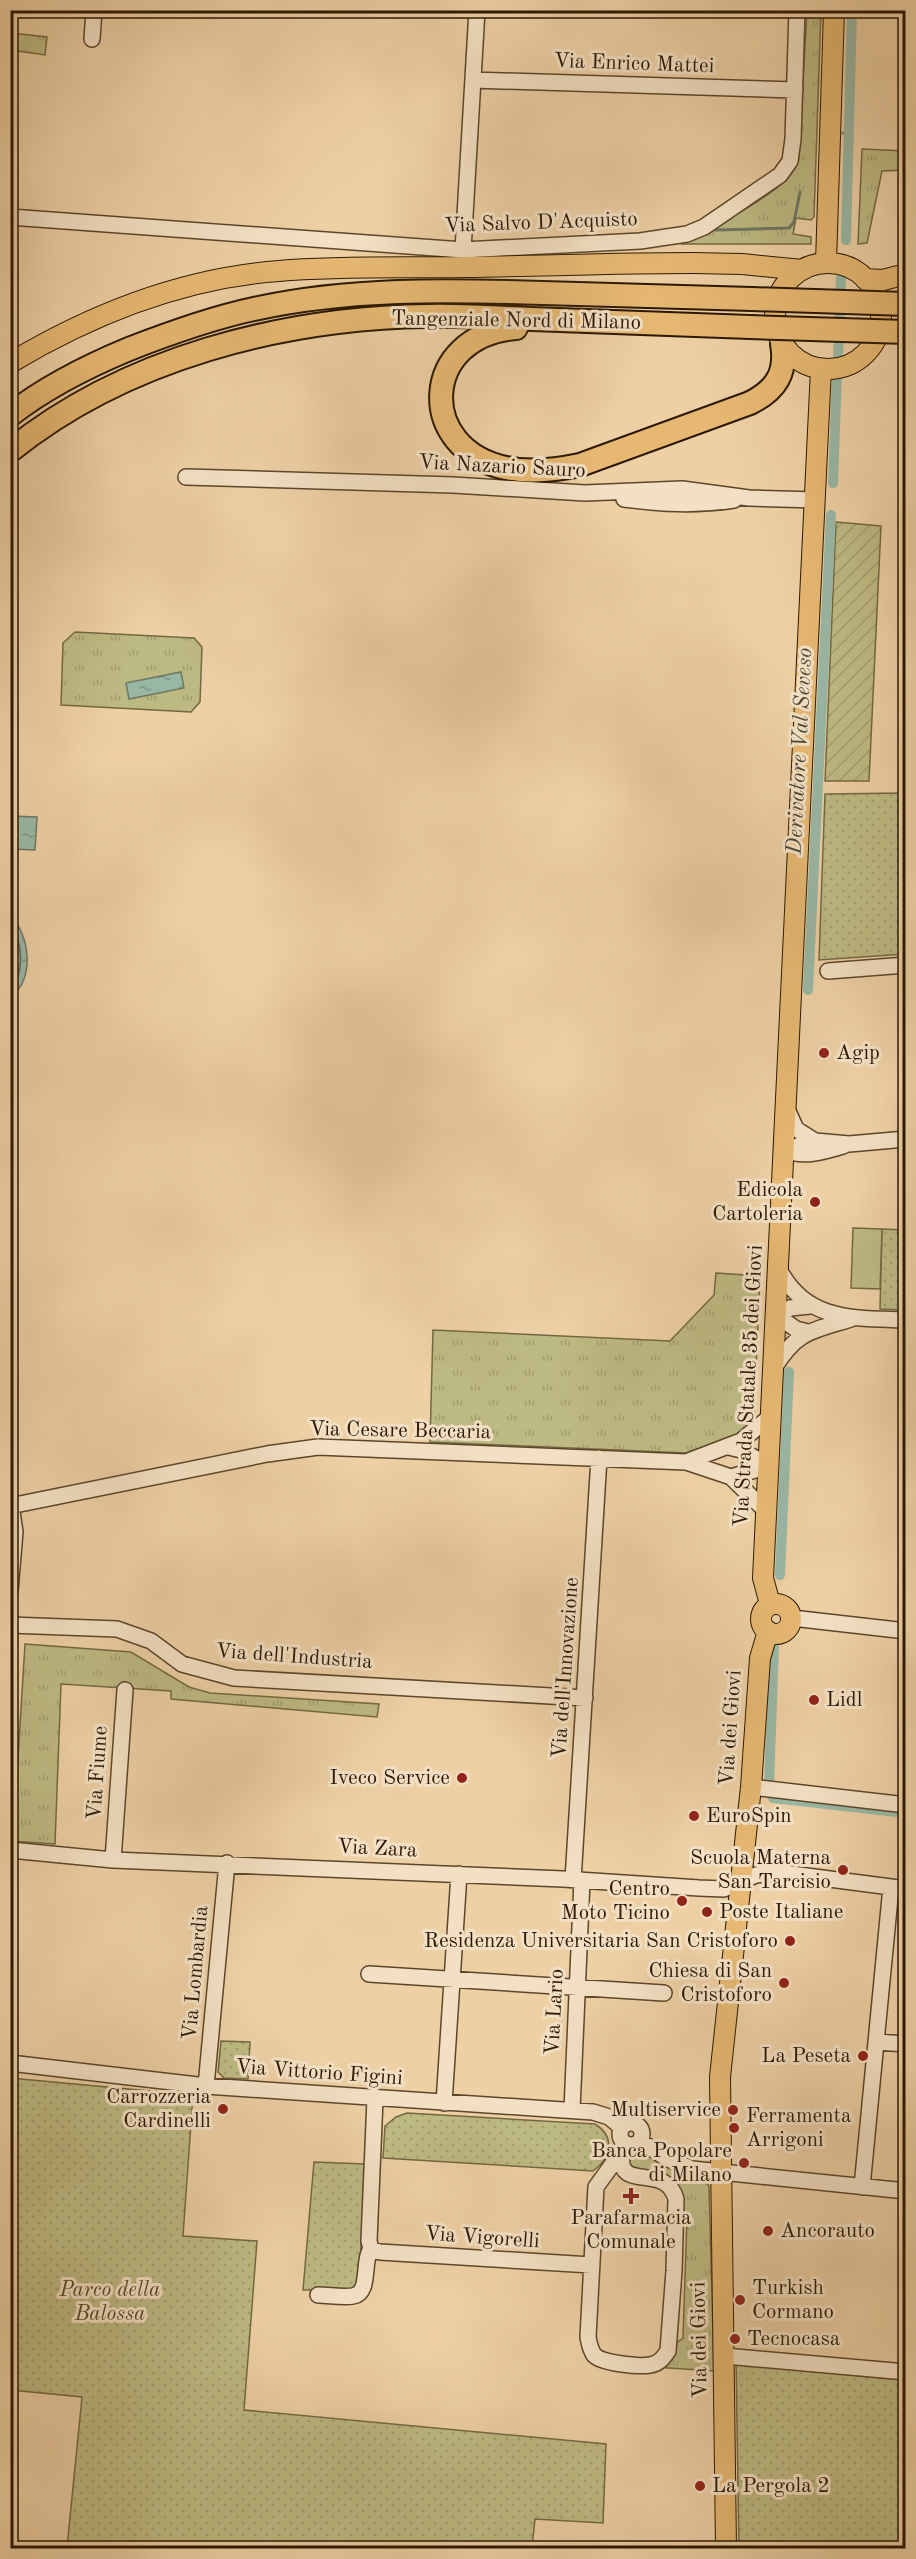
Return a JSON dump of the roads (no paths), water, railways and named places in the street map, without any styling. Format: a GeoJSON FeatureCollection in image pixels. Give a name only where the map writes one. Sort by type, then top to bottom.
{"type":"FeatureCollection","features":[{"type":"Feature","properties":{"kind":"highway","name":"Tangenziale Nord di Milano"},"geometry":{"type":"LineString","coordinates":[[10,415],[48,390],[108,358],[176,331],[254,309],[311,299],[375,292],[450,290],[906,304]]}},
{"type":"Feature","properties":{"kind":"highway","name":"Tangenziale Nord di Milano"},"geometry":{"type":"LineString","coordinates":[[10,451],[25,439],[87,401],[128,380],[204,351],[257,337],[340,322],[427,316],[906,332]]}},
{"type":"Feature","properties":{"kind":"highway"},"geometry":{"type":"LineString","coordinates":[[659,324],[567,328],[525,327],[504,329],[483,335],[463,348],[452,361],[444,377],[441,406],[445,423],[459,441],[472,452],[505,468],[545,470],[580,465],[759,398],[776,383],[781,374],[785,360],[782,344]]}},
{"type":"Feature","properties":{"kind":"main road"},"geometry":{"type":"LineString","coordinates":[[826,263],[834,10]]}},
{"type":"Feature","properties":{"kind":"main road"},"geometry":{"type":"LineString","coordinates":[[10,363],[52,338],[118,309],[186,287],[227,278],[278,271],[367,267],[647,263],[742,264],[802,270],[826,263],[852,269],[865,279],[877,298],[881,315],[879,330],[873,344],[864,355],[851,364],[837,369],[812,367],[799,360],[782,344],[776,329],[777,300],[784,286],[802,270]]}},
{"type":"Feature","properties":{"kind":"main road"},"geometry":{"type":"LineString","coordinates":[[765,266],[781,276],[784,286]]}},
{"type":"Feature","properties":{"kind":"main road"},"geometry":{"type":"LineString","coordinates":[[865,279],[883,280],[899,276]]}},
{"type":"Feature","properties":{"kind":"main road"},"geometry":{"type":"LineString","coordinates":[[877,298],[899,276]]}},
{"type":"Feature","properties":{"kind":"main road","name":"Via Strada Statale 35 dei Giovi"},"geometry":{"type":"LineString","coordinates":[[770,1605],[764,1578],[779,1269],[789,1158],[787,1107],[821,369]]}},
{"type":"Feature","properties":{"kind":"main road"},"geometry":{"type":"LineString","coordinates":[[777,1604],[787,1608],[792,1618],[788,1628],[779,1634],[768,1631],[761,1618],[765,1608],[777,1604]]}},
{"type":"Feature","properties":{"kind":"main road","name":"Via dei Giovi"},"geometry":{"type":"LineString","coordinates":[[726,2548],[722,2058],[751,1787],[760,1658],[768,1631]]}},
{"type":"Feature","properties":{"kind":"street"},"geometry":{"type":"LineString","coordinates":[[92,39],[94,10]]}},
{"type":"Feature","properties":{"kind":"street"},"geometry":{"type":"LineString","coordinates":[[463,250],[477,10]]}},
{"type":"Feature","properties":{"kind":"street","name":"Via Salvo D'Acquisto"},"geometry":{"type":"LineString","coordinates":[[10,217],[463,250],[669,238],[704,227],[786,168],[790,161],[793,139],[797,10]]}},
{"type":"Feature","properties":{"kind":"street","name":"Via Enrico Mattei"},"geometry":{"type":"LineString","coordinates":[[473,80],[795,90]]}},
{"type":"Feature","properties":{"kind":"street","name":"Via Nazario Sauro"},"geometry":{"type":"LineString","coordinates":[[186,477],[453,485],[585,493],[682,489],[748,498],[816,500]]}},
{"type":"Feature","properties":{"kind":"street"},"geometry":{"type":"LineString","coordinates":[[828,970],[906,965]]}},
{"type":"Feature","properties":{"kind":"street"},"geometry":{"type":"LineString","coordinates":[[787,1107],[796,1129],[815,1141]]}},
{"type":"Feature","properties":{"kind":"street"},"geometry":{"type":"LineString","coordinates":[[789,1158],[800,1144],[815,1141],[849,1144],[906,1139]]}},
{"type":"Feature","properties":{"kind":"street"},"geometry":{"type":"LineString","coordinates":[[789,1158],[819,1153],[849,1144]]}},
{"type":"Feature","properties":{"kind":"street"},"geometry":{"type":"LineString","coordinates":[[779,1269],[790,1288],[810,1306]]}},
{"type":"Feature","properties":{"kind":"street"},"geometry":{"type":"LineString","coordinates":[[808,1332],[788,1325],[777,1316],[790,1308],[810,1306],[854,1319],[906,1320]]}},
{"type":"Feature","properties":{"kind":"street"},"geometry":{"type":"LineString","coordinates":[[774,1368],[787,1347],[808,1332],[854,1319]]}},
{"type":"Feature","properties":{"kind":"street"},"geometry":{"type":"LineString","coordinates":[[686,1462],[711,1451],[729,1447],[750,1435],[772,1415]]}},
{"type":"Feature","properties":{"kind":"street"},"geometry":{"type":"LineString","coordinates":[[729,1447],[741,1450],[770,1466]]}},
{"type":"Feature","properties":{"kind":"street","name":"Via Cesare Beccaria"},"geometry":{"type":"LineString","coordinates":[[11,1505],[256,1457],[318,1448],[686,1462]]}},
{"type":"Feature","properties":{"kind":"street","name":"Via dell'Innovazione"},"geometry":{"type":"LineString","coordinates":[[577,1880],[599,1458]]}},
{"type":"Feature","properties":{"kind":"street"},"geometry":{"type":"LineString","coordinates":[[686,1462],[731,1477],[767,1512]]}},
{"type":"Feature","properties":{"kind":"street"},"geometry":{"type":"LineString","coordinates":[[731,1477],[770,1466]]}},
{"type":"Feature","properties":{"kind":"street"},"geometry":{"type":"LineString","coordinates":[[10,1591],[15,1532],[11,1505]]}},
{"type":"Feature","properties":{"kind":"street"},"geometry":{"type":"LineString","coordinates":[[792,1618],[906,1631]]}},
{"type":"Feature","properties":{"kind":"street","name":"Via dell'Industria"},"geometry":{"type":"LineString","coordinates":[[10,1626],[117,1629],[151,1641],[182,1664],[234,1678],[585,1698]]}},
{"type":"Feature","properties":{"kind":"street","name":"Via Fiume"},"geometry":{"type":"LineString","coordinates":[[113,1860],[125,1690]]}},
{"type":"Feature","properties":{"kind":"street"},"geometry":{"type":"LineString","coordinates":[[751,1787],[906,1805]]}},
{"type":"Feature","properties":{"kind":"street","name":"Via Zara"},"geometry":{"type":"LineString","coordinates":[[10,1850],[113,1860],[459,1874],[724,1889],[760,1874],[776,1872]]}},
{"type":"Feature","properties":{"kind":"street"},"geometry":{"type":"LineString","coordinates":[[744,1854],[758,1864],[776,1872],[898,1888],[877,2042],[862,2187]]}},
{"type":"Feature","properties":{"kind":"street","name":"Via Lombardia"},"geometry":{"type":"LineString","coordinates":[[206,2086],[227,1863]]}},
{"type":"Feature","properties":{"kind":"street"},"geometry":{"type":"LineString","coordinates":[[444,2103],[459,1874]]}},
{"type":"Feature","properties":{"kind":"street","name":"Via Lario"},"geometry":{"type":"LineString","coordinates":[[572,2110],[577,1988],[577,1880]]}},
{"type":"Feature","properties":{"kind":"street"},"geometry":{"type":"LineString","coordinates":[[369,1974],[664,1993]]}},
{"type":"Feature","properties":{"kind":"street"},"geometry":{"type":"LineString","coordinates":[[877,2042],[906,2044]]}},
{"type":"Feature","properties":{"kind":"street","name":"Via Vittorio Figini"},"geometry":{"type":"LineString","coordinates":[[10,2063],[206,2086],[375,2099],[572,2110],[602,2114],[622,2128],[627,2123],[638,2124],[643,2131],[630,2146]]}},
{"type":"Feature","properties":{"kind":"street"},"geometry":{"type":"LineString","coordinates":[[318,2295],[350,2297],[360,2293],[364,2282],[366,2259],[371,2249],[369,2241],[375,2099]]}},
{"type":"Feature","properties":{"kind":"street"},"geometry":{"type":"LineString","coordinates":[[375,2124],[393,2104],[402,2100]]}},
{"type":"Feature","properties":{"kind":"street"},"geometry":{"type":"LineString","coordinates":[[630,2146],[683,2166],[906,2191]]}},
{"type":"Feature","properties":{"kind":"street"},"geometry":{"type":"LineString","coordinates":[[604,2174],[656,2178],[674,2189],[676,2199],[668,2351],[661,2361],[650,2365],[602,2361],[594,2355],[588,2337],[596,2187],[604,2174],[630,2146]]}},
{"type":"Feature","properties":{"kind":"street"},"geometry":{"type":"LineString","coordinates":[[630,2146],[621,2163],[625,2172],[633,2176]]}},
{"type":"Feature","properties":{"kind":"street","name":"Via Vigorelli"},"geometry":{"type":"LineString","coordinates":[[371,2249],[380,2252],[591,2265]]}},
{"type":"Feature","properties":{"kind":"street"},"geometry":{"type":"LineString","coordinates":[[725,2356],[906,2372]]}},
{"type":"Feature","properties":{"kind":"water"},"geometry":{"type":"Polygon","coordinates":[[[181,672],[184,688],[129,699],[126,683],[181,672]]]}},
{"type":"Feature","properties":{"kind":"water"},"geometry":{"type":"Polygon","coordinates":[[[11,816],[37,817],[35,850],[11,849],[11,816]]]}},
{"type":"Feature","properties":{"kind":"water"},"geometry":{"type":"Polygon","coordinates":[[[11,917],[22,934],[26,946],[27,969],[19,989],[11,996],[11,917]]]}},
{"type":"Feature","properties":{"kind":"waterway","name":"Derivatore Val Seveso"},"geometry":{"type":"LineString","coordinates":[[846,240],[852,10]]}},
{"type":"Feature","properties":{"kind":"waterway","name":"Derivatore Val Seveso"},"geometry":{"type":"LineString","coordinates":[[843,133],[848,133]]}},
{"type":"Feature","properties":{"kind":"waterway"},"geometry":{"type":"LineString","coordinates":[[716,230],[789,228],[794,222],[800,192]]}},
{"type":"Feature","properties":{"kind":"waterway"},"geometry":{"type":"LineString","coordinates":[[10,208],[15,209]]}},
{"type":"Feature","properties":{"kind":"waterway","name":"Derivatore Val Seveso"},"geometry":{"type":"LineString","coordinates":[[838,360],[841,278]]}},
{"type":"Feature","properties":{"kind":"waterway","name":"Derivatore Val Seveso"},"geometry":{"type":"LineString","coordinates":[[833,483],[837,374]]}},
{"type":"Feature","properties":{"kind":"waterway","name":"Derivatore Val Seveso"},"geometry":{"type":"LineString","coordinates":[[808,990],[831,515]]}},
{"type":"Feature","properties":{"kind":"waterway","name":"Derivatore Val Seveso"},"geometry":{"type":"LineString","coordinates":[[780,1575],[789,1372]]}},
{"type":"Feature","properties":{"kind":"waterway","name":"Derivatore Val Seveso"},"geometry":{"type":"LineString","coordinates":[[769,1785],[774,1646]]}},
{"type":"Feature","properties":{"kind":"waterway","name":"Derivatore Val Seveso"},"geometry":{"type":"LineString","coordinates":[[769,1791],[773,1798],[906,1813]]}},
{"type":"Feature","properties":{"kind":"place","name":"Agip"},"geometry":{"type":"Point","coordinates":[824,1053]}},
{"type":"Feature","properties":{"kind":"place","name":"Edicola Cartoleria"},"geometry":{"type":"Point","coordinates":[815,1202]}},
{"type":"Feature","properties":{"kind":"place","name":"Lidl"},"geometry":{"type":"Point","coordinates":[814,1700]}},
{"type":"Feature","properties":{"kind":"place","name":"Iveco Service"},"geometry":{"type":"Point","coordinates":[462,1778]}},
{"type":"Feature","properties":{"kind":"place","name":"EuroSpin"},"geometry":{"type":"Point","coordinates":[694,1816]}},
{"type":"Feature","properties":{"kind":"place","name":"Scuola Materna San Tarcisio"},"geometry":{"type":"Point","coordinates":[843,1870]}},
{"type":"Feature","properties":{"kind":"place","name":"Centro Moto Ticino"},"geometry":{"type":"Point","coordinates":[682,1901]}},
{"type":"Feature","properties":{"kind":"place","name":"Poste Italiane"},"geometry":{"type":"Point","coordinates":[707,1912]}},
{"type":"Feature","properties":{"kind":"place","name":"Residenza Universitaria San Cristoforo"},"geometry":{"type":"Point","coordinates":[790,1941]}},
{"type":"Feature","properties":{"kind":"place","name":"Chiesa di San Cristoforo"},"geometry":{"type":"Point","coordinates":[784,1983]}},
{"type":"Feature","properties":{"kind":"place","name":"La Peseta"},"geometry":{"type":"Point","coordinates":[863,2056]}},
{"type":"Feature","properties":{"kind":"place","name":"Carrozzeria Cardinelli"},"geometry":{"type":"Point","coordinates":[223,2109]}},
{"type":"Feature","properties":{"kind":"place","name":"Multiservice"},"geometry":{"type":"Point","coordinates":[733,2110]}},
{"type":"Feature","properties":{"kind":"place","name":"Ferramenta Arrigoni"},"geometry":{"type":"Point","coordinates":[734,2128]}},
{"type":"Feature","properties":{"kind":"place","name":"Banca Popolare di Milano"},"geometry":{"type":"Point","coordinates":[744,2163]}},
{"type":"Feature","properties":{"kind":"place","name":"Parafarmacia Comunale"},"geometry":{"type":"Point","coordinates":[631,2196]}},
{"type":"Feature","properties":{"kind":"place","name":"Ancorauto"},"geometry":{"type":"Point","coordinates":[768,2231]}},
{"type":"Feature","properties":{"kind":"place","name":"Turkish Cormano"},"geometry":{"type":"Point","coordinates":[740,2300]}},
{"type":"Feature","properties":{"kind":"place","name":"Tecnocasa"},"geometry":{"type":"Point","coordinates":[735,2339]}},
{"type":"Feature","properties":{"kind":"place","name":"La Pergola 2"},"geometry":{"type":"Point","coordinates":[700,2486]}},
{"type":"Feature","properties":{"kind":"park label","name":"Parco della Balossa"},"geometry":{"type":"Point","coordinates":[110,2302]}}]}
